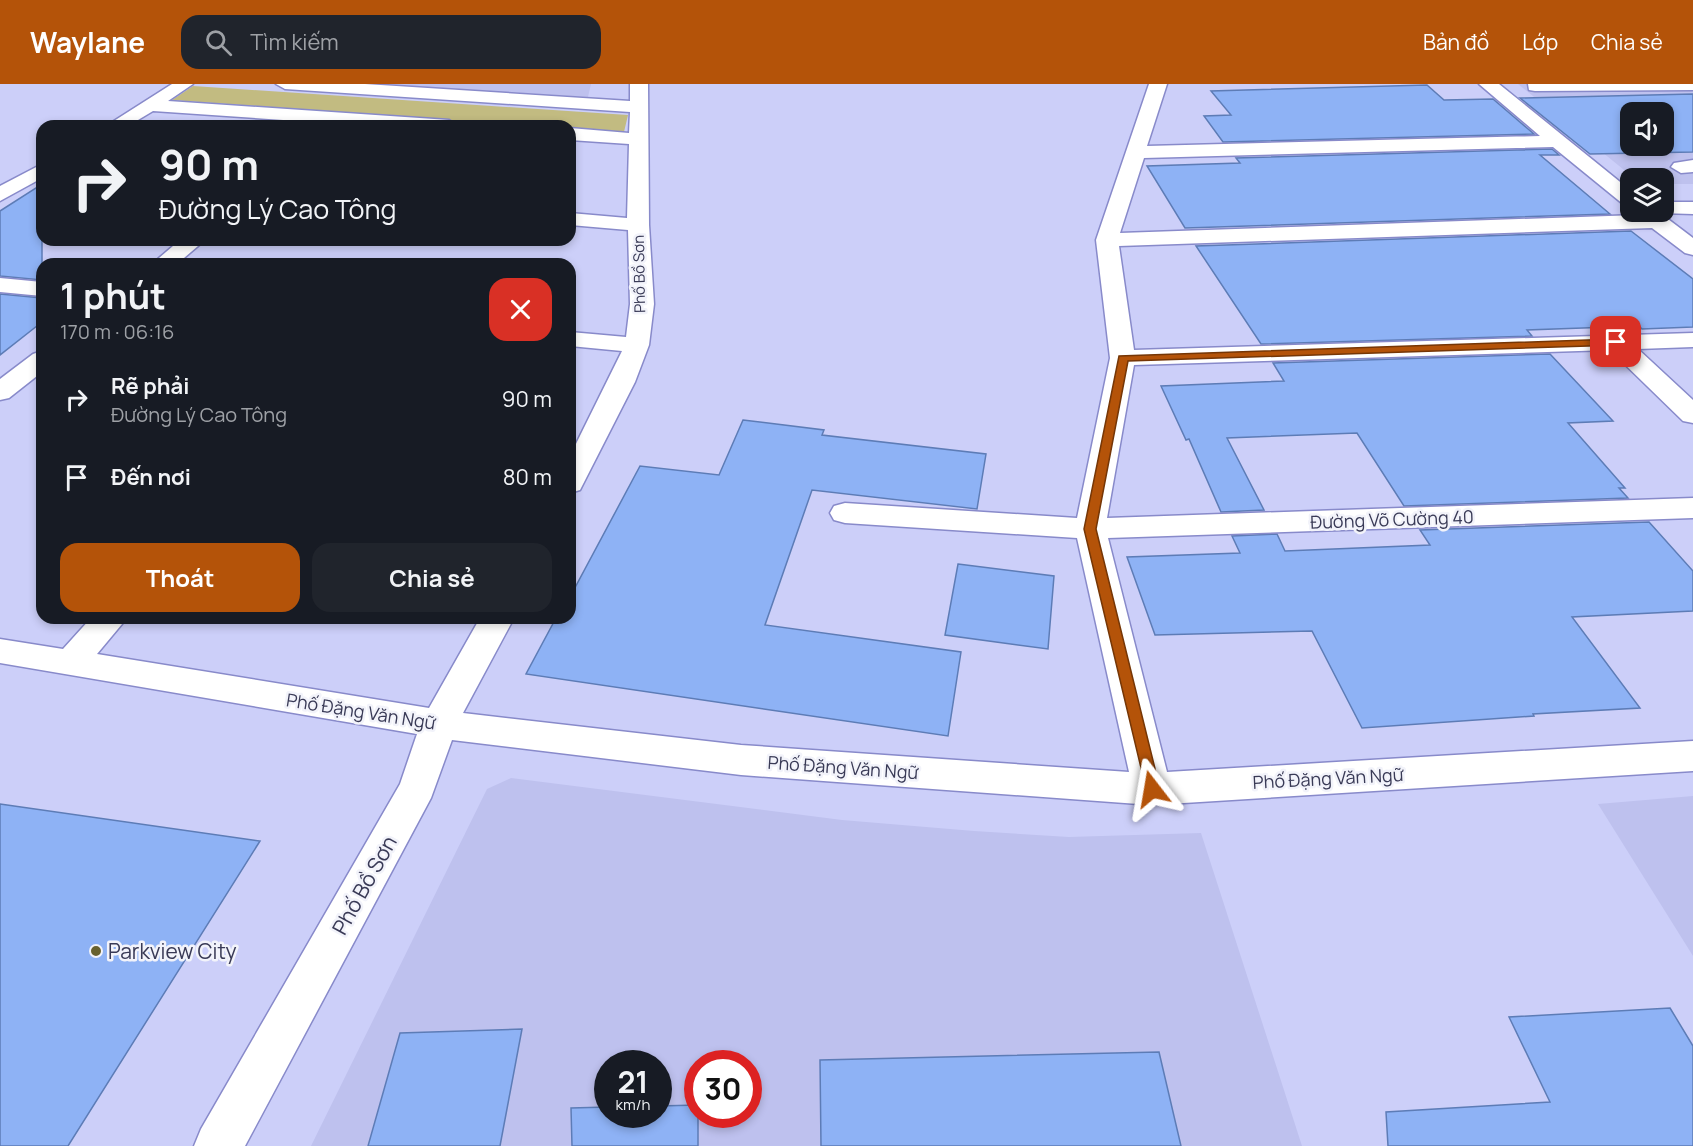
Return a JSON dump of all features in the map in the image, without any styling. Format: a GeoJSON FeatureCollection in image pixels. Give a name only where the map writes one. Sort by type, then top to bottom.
{"type":"FeatureCollection","features":[{"type":"Feature","properties":{"kind":"street"},"geometry":{"type":"LineString","coordinates":[[125,120],[184,84]]}},
{"type":"Feature","properties":{"kind":"street"},"geometry":{"type":"LineString","coordinates":[[285,84],[350,86],[639,108]]}},
{"type":"Feature","properties":{"kind":"street","name":"Phố Bồ Sơn"},"geometry":{"type":"LineString","coordinates":[[576,472],[622,382],[637,345],[642,304],[638,225],[639,84]]}},
{"type":"Feature","properties":{"kind":"street"},"geometry":{"type":"LineString","coordinates":[[1152,789],[1090,529],[1123,358],[1107,240],[1158,84]]}},
{"type":"Feature","properties":{"kind":"street"},"geometry":{"type":"LineString","coordinates":[[1488,84],[1620,192]]}},
{"type":"Feature","properties":{"kind":"street"},"geometry":{"type":"LineString","coordinates":[[1535,86],[1693,85]]}},
{"type":"Feature","properties":{"kind":"street"},"geometry":{"type":"LineString","coordinates":[[149,105],[320,120]]}},
{"type":"Feature","properties":{"kind":"street"},"geometry":{"type":"LineString","coordinates":[[576,134],[640,139]]}},
{"type":"Feature","properties":{"kind":"street"},"geometry":{"type":"LineString","coordinates":[[1135,152],[1558,141]]}},
{"type":"Feature","properties":{"kind":"street"},"geometry":{"type":"LineString","coordinates":[[0,195],[36,174]]}},
{"type":"Feature","properties":{"kind":"street"},"geometry":{"type":"LineString","coordinates":[[1674,210],[1693,207]]}},
{"type":"Feature","properties":{"kind":"street"},"geometry":{"type":"LineString","coordinates":[[1107,240],[1620,216]]}},
{"type":"Feature","properties":{"kind":"street"},"geometry":{"type":"LineString","coordinates":[[576,220],[638,225]]}},
{"type":"Feature","properties":{"kind":"street"},"geometry":{"type":"LineString","coordinates":[[1664,222],[1693,248]]}},
{"type":"Feature","properties":{"kind":"street"},"geometry":{"type":"LineString","coordinates":[[171,258],[186,246]]}},
{"type":"Feature","properties":{"kind":"street"},"geometry":{"type":"LineString","coordinates":[[0,285],[36,288]]}},
{"type":"Feature","properties":{"kind":"street"},"geometry":{"type":"LineString","coordinates":[[576,340],[637,345]]}},
{"type":"Feature","properties":{"kind":"street"},"geometry":{"type":"LineString","coordinates":[[1123,358],[1693,340]]}},
{"type":"Feature","properties":{"kind":"street"},"geometry":{"type":"LineString","coordinates":[[1616,342],[1693,415]]}},
{"type":"Feature","properties":{"kind":"street"},"geometry":{"type":"LineString","coordinates":[[0,392],[36,364]]}},
{"type":"Feature","properties":{"kind":"street","name":"Đường Võ Cường 40"},"geometry":{"type":"LineString","coordinates":[[845,513],[1090,529],[1693,508]]}},
{"type":"Feature","properties":{"kind":"street"},"geometry":{"type":"LineString","coordinates":[[71,662],[105,624]]}},
{"type":"Feature","properties":{"kind":"street","name":"Phố Bồ Sơn"},"geometry":{"type":"LineString","coordinates":[[218,1146],[418,787],[439,724],[494,624]]}},
{"type":"Feature","properties":{"kind":"street","name":"Phố Đặng Văn Ngữ"},"geometry":{"type":"LineString","coordinates":[[0,651],[439,724],[741,760],[1152,789],[1693,756]]}},
{"type":"Feature","properties":{"kind":"shaded area"},"geometry":{"type":"Polygon","coordinates":[[[379,84],[591,84],[588,97],[379,84]]]}},
{"type":"Feature","properties":{"kind":"shaded area"},"geometry":{"type":"Polygon","coordinates":[[[1518,84],[1693,84],[1693,184],[1674,184],[1674,168],[1622,168],[1518,84]]]}},
{"type":"Feature","properties":{"kind":"shaded area"},"geometry":{"type":"Polygon","coordinates":[[[193,86],[628,115],[624,132],[576,128],[576,120],[452,120],[172,100],[193,86]]]}},
{"type":"Feature","properties":{"kind":"shaded area"},"geometry":{"type":"Polygon","coordinates":[[[511,778],[842,820],[974,831],[1069,837],[1201,833],[1302,1146],[311,1146],[487,789],[511,778]]]}},
{"type":"Feature","properties":{"kind":"shaded area"},"geometry":{"type":"Polygon","coordinates":[[[1693,796],[1693,956],[1598,804],[1693,796]]]}},
{"type":"Feature","properties":{"kind":"building"},"geometry":{"type":"Polygon","coordinates":[[[1427,85],[1444,100],[1493,99],[1534,134],[1223,142],[1204,116],[1231,115],[1211,91],[1427,85]]]}},
{"type":"Feature","properties":{"kind":"building"},"geometry":{"type":"Polygon","coordinates":[[[1693,94],[1693,152],[1674,152],[1674,102],[1620,102],[1620,153],[1590,154],[1520,98],[1693,94]]]}},
{"type":"Feature","properties":{"kind":"building"},"geometry":{"type":"Polygon","coordinates":[[[1552,149],[1559,155],[1540,155],[1610,214],[1185,228],[1147,166],[1240,163],[1236,158],[1552,149]]]}},
{"type":"Feature","properties":{"kind":"building"},"geometry":{"type":"Polygon","coordinates":[[[36,188],[36,246],[42,246],[42,258],[36,258],[36,279],[0,276],[0,211],[36,188]]]}},
{"type":"Feature","properties":{"kind":"building"},"geometry":{"type":"Polygon","coordinates":[[[1631,231],[1693,279],[1693,327],[1642,329],[1639,326],[1527,330],[1532,336],[1261,344],[1196,246],[1631,231]]]}},
{"type":"Feature","properties":{"kind":"building"},"geometry":{"type":"Polygon","coordinates":[[[0,294],[36,297],[36,327],[0,355],[0,294]]]}},
{"type":"Feature","properties":{"kind":"building"},"geometry":{"type":"Polygon","coordinates":[[[1550,354],[1613,421],[1568,423],[1625,488],[1619,488],[1628,498],[1404,506],[1357,433],[1227,438],[1264,510],[1221,512],[1189,439],[1186,440],[1161,386],[1284,381],[1273,363],[1550,354]]]}},
{"type":"Feature","properties":{"kind":"building"},"geometry":{"type":"Polygon","coordinates":[[[743,420],[824,430],[822,435],[986,454],[977,509],[812,490],[765,625],[961,652],[948,736],[526,674],[553,624],[576,624],[576,586],[640,466],[719,475],[743,420]]]}},
{"type":"Feature","properties":{"kind":"building"},"geometry":{"type":"Polygon","coordinates":[[[1649,522],[1693,571],[1693,611],[1572,617],[1640,708],[1362,728],[1312,631],[1155,635],[1127,557],[1240,553],[1232,536],[1277,534],[1285,551],[1430,545],[1420,530],[1649,522]]]}},
{"type":"Feature","properties":{"kind":"building"},"geometry":{"type":"Polygon","coordinates":[[[958,564],[1054,576],[1048,649],[945,635],[958,564]]]}},
{"type":"Feature","properties":{"kind":"building","name":"Parkview City"},"geometry":{"type":"Polygon","coordinates":[[[0,804],[260,841],[68,1146],[0,1146],[0,804]]]}},
{"type":"Feature","properties":{"kind":"building"},"geometry":{"type":"Polygon","coordinates":[[[1670,1008],[1693,1046],[1693,1146],[1388,1146],[1386,1112],[1550,1102],[1509,1017],[1670,1008]]]}},
{"type":"Feature","properties":{"kind":"building"},"geometry":{"type":"Polygon","coordinates":[[[522,1029],[500,1146],[368,1146],[400,1033],[522,1029]]]}},
{"type":"Feature","properties":{"kind":"building"},"geometry":{"type":"Polygon","coordinates":[[[1159,1052],[1181,1146],[821,1146],[820,1060],[1159,1052]]]}},
{"type":"Feature","properties":{"kind":"building"},"geometry":{"type":"Polygon","coordinates":[[[684,1105],[684,1128],[698,1128],[698,1146],[572,1146],[571,1108],[594,1107],[594,1128],[672,1128],[672,1106],[684,1105]]]}},
{"type":"Feature","properties":{"kind":"place","name":"Parkview City"},"geometry":{"type":"Point","coordinates":[96,951]}},
{"type":"Feature","properties":{"kind":"route"},"geometry":{"type":"LineString","coordinates":[[1152,789],[1090,529],[1123,358],[1616,342]]}}]}
